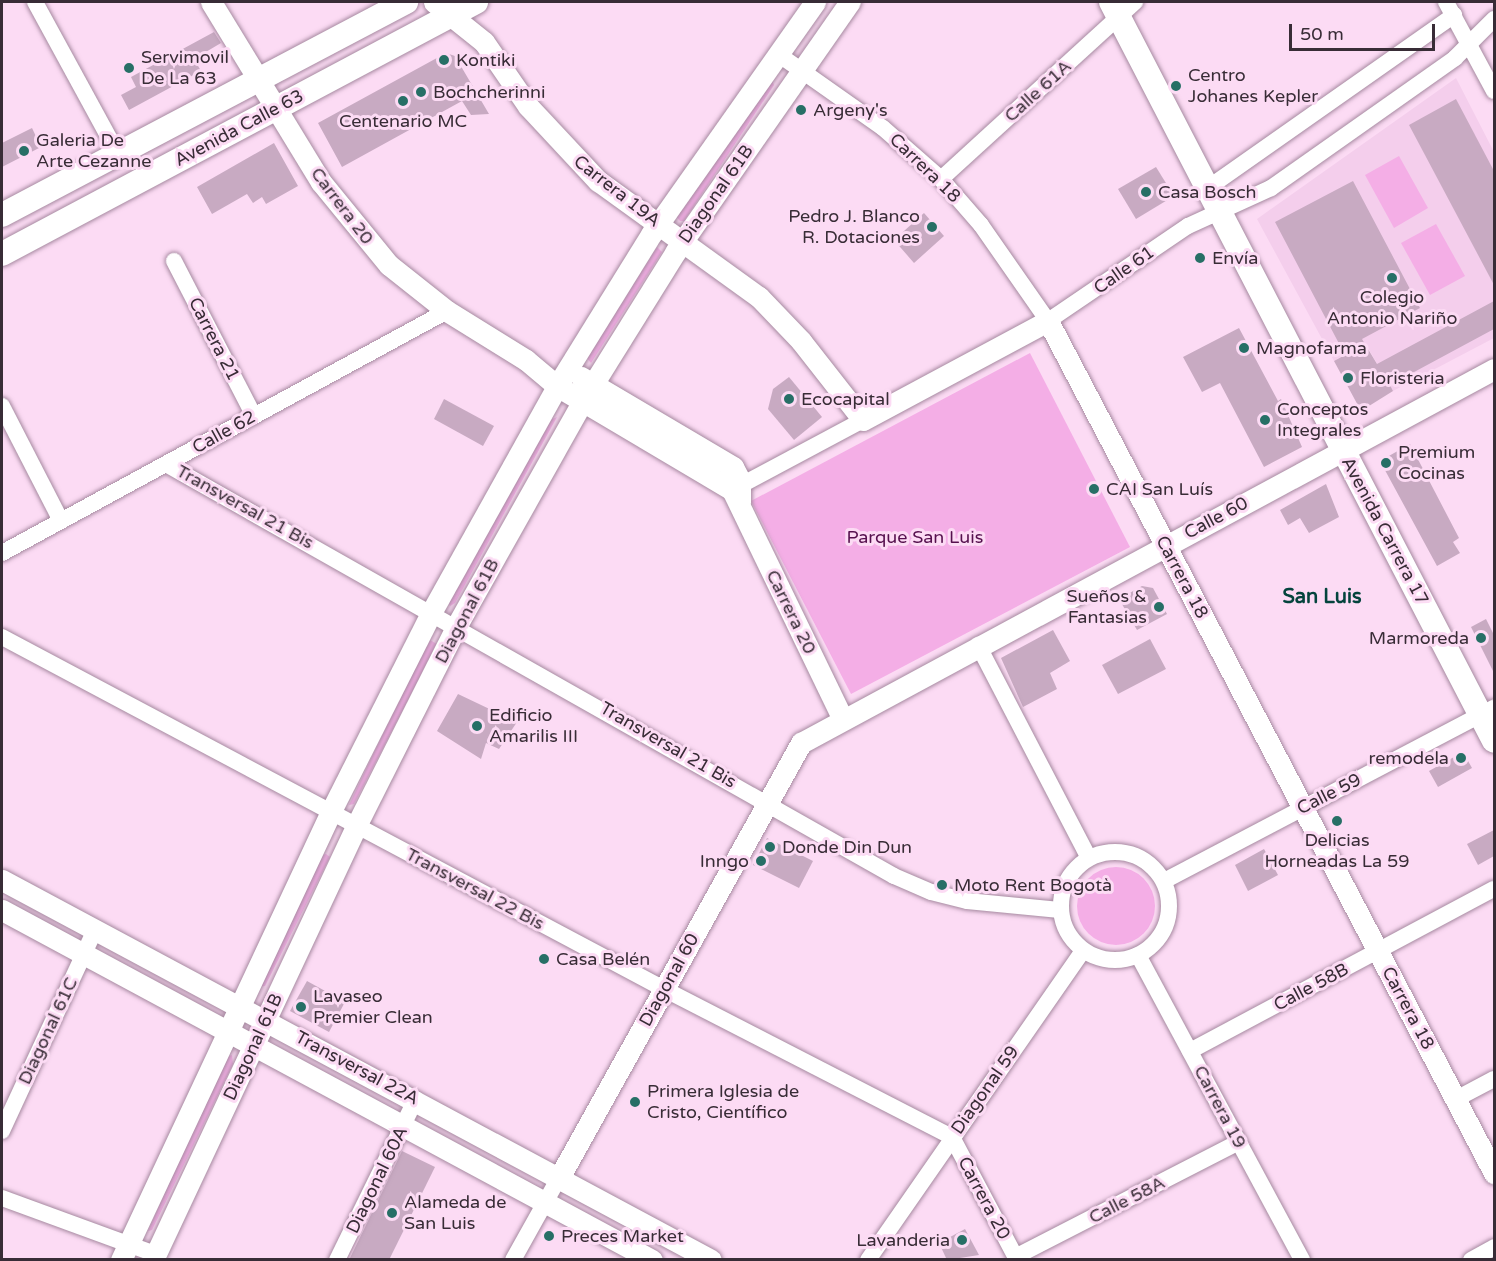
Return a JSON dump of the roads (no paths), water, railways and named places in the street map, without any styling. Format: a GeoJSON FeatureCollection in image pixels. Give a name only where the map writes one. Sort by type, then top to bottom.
{"type":"FeatureCollection","features":[{"type":"Feature","properties":{"kind":"main road","name":"Avenida Calle 63"},"geometry":{"type":"LineString","coordinates":[[2,215],[406,2]]}},
{"type":"Feature","properties":{"kind":"main road","name":"Avenida Calle 63"},"geometry":{"type":"LineString","coordinates":[[2,254],[275,108],[443,8],[476,2]]}},
{"type":"Feature","properties":{"kind":"main road","name":"Avenida Carrera 17"},"geometry":{"type":"LineString","coordinates":[[1121,6],[1208,188],[1343,450],[1488,711],[1494,741]]}},
{"type":"Feature","properties":{"kind":"street"},"geometry":{"type":"LineString","coordinates":[[35,2],[118,154]]}},
{"type":"Feature","properties":{"kind":"street","name":"Carrera 20"},"geometry":{"type":"LineString","coordinates":[[211,2],[257,80],[348,220],[389,266],[439,315],[588,393],[738,494],[842,718]]}},
{"type":"Feature","properties":{"kind":"street","name":"Diagonal 61B"},"geometry":{"type":"LineString","coordinates":[[125,1251],[330,813],[432,611],[562,378],[657,225],[815,2]]}},
{"type":"Feature","properties":{"kind":"street","name":"Diagonal 61B"},"geometry":{"type":"LineString","coordinates":[[154,1257],[256,1044],[356,826],[458,625],[588,393],[683,241],[850,2]]}},
{"type":"Feature","properties":{"kind":"street","name":"Calle 61A"},"geometry":{"type":"LineString","coordinates":[[940,179],[1121,6]]}},
{"type":"Feature","properties":{"kind":"street","name":"Carrera 19A"},"geometry":{"type":"LineString","coordinates":[[443,8],[484,42],[528,106],[568,153],[657,225],[683,241],[759,297],[801,341],[863,420]]}},
{"type":"Feature","properties":{"kind":"street"},"geometry":{"type":"LineString","coordinates":[[1208,188],[1450,8],[1494,91]]}},
{"type":"Feature","properties":{"kind":"street","name":"Calle 61"},"geometry":{"type":"LineString","coordinates":[[738,494],[863,420],[1048,321],[1188,226],[1271,188],[1470,44],[1494,19]]}},
{"type":"Feature","properties":{"kind":"street","name":"Carrera 18"},"geometry":{"type":"LineString","coordinates":[[778,54],[883,128],[940,179],[981,225],[1048,321],[1494,1173]]}},
{"type":"Feature","properties":{"kind":"street","name":"Carrera 21"},"geometry":{"type":"LineString","coordinates":[[174,261],[254,416]]}},
{"type":"Feature","properties":{"kind":"street","name":"Calle 62"},"geometry":{"type":"LineString","coordinates":[[2,554],[439,315]]}},
{"type":"Feature","properties":{"kind":"street","name":"Calle 60"},"geometry":{"type":"LineString","coordinates":[[842,718],[1494,369]]}},
{"type":"Feature","properties":{"kind":"street"},"geometry":{"type":"LineString","coordinates":[[2,406],[61,521]]}},
{"type":"Feature","properties":{"kind":"street","name":"Transversal 21 Bis"},"geometry":{"type":"LineString","coordinates":[[166,464],[458,625],[931,892],[967,901],[1060,910]]}},
{"type":"Feature","properties":{"kind":"street","name":"Transversal 22 Bis"},"geometry":{"type":"LineString","coordinates":[[2,637],[664,989],[952,1137]]}},
{"type":"Feature","properties":{"kind":"street"},"geometry":{"type":"LineString","coordinates":[[978,645],[1089,858]]}},
{"type":"Feature","properties":{"kind":"street","name":"Calle 59"},"geometry":{"type":"LineString","coordinates":[[1164,881],[1488,711]]}},
{"type":"Feature","properties":{"kind":"street","name":"Diagonal 60"},"geometry":{"type":"LineString","coordinates":[[513,1260],[801,743],[842,718]]}},
{"type":"Feature","properties":{"kind":"street"},"geometry":{"type":"LineString","coordinates":[[1113,851],[1137,856],[1164,881],[1168,917],[1158,939],[1138,955],[1110,960],[1083,951],[1067,933],[1060,910],[1070,874],[1089,858],[1113,851]]}},
{"type":"Feature","properties":{"kind":"street","name":"Transversal 22A"},"geometry":{"type":"LineString","coordinates":[[2,880],[560,1176],[711,1260]]}},
{"type":"Feature","properties":{"kind":"street","name":"Calle 58B"},"geometry":{"type":"LineString","coordinates":[[1190,1051],[1494,889]]}},
{"type":"Feature","properties":{"kind":"street","name":"Transversal 22A"},"geometry":{"type":"LineString","coordinates":[[2,910],[256,1044],[652,1260]]}},
{"type":"Feature","properties":{"kind":"street","name":"Diagonal 61C"},"geometry":{"type":"LineString","coordinates":[[2,1131],[95,930]]}},
{"type":"Feature","properties":{"kind":"street","name":"Diagonal 59"},"geometry":{"type":"LineString","coordinates":[[868,1260],[1083,951]]}},
{"type":"Feature","properties":{"kind":"street","name":"Carrera 19"},"geometry":{"type":"LineString","coordinates":[[1138,955],[1302,1260]]}},
{"type":"Feature","properties":{"kind":"street"},"geometry":{"type":"LineString","coordinates":[[1455,1099],[1494,1078]]}},
{"type":"Feature","properties":{"kind":"street","name":"Diagonal 60A"},"geometry":{"type":"LineString","coordinates":[[337,1260],[416,1099]]}},
{"type":"Feature","properties":{"kind":"street","name":"Carrera 20"},"geometry":{"type":"LineString","coordinates":[[952,1137],[1016,1258]]}},
{"type":"Feature","properties":{"kind":"street","name":"Calle 58A"},"geometry":{"type":"LineString","coordinates":[[1016,1258],[1239,1142]]}},
{"type":"Feature","properties":{"kind":"street"},"geometry":{"type":"LineString","coordinates":[[2,1198],[125,1251],[154,1257]]}},
{"type":"Feature","properties":{"kind":"street"},"geometry":{"type":"LineString","coordinates":[[1471,1260],[1494,1247]]}},
{"type":"Feature","properties":{"kind":"place","name":"Kontiki"},"geometry":{"type":"Point","coordinates":[444,60]}},
{"type":"Feature","properties":{"kind":"place","name":"Servimovil De La 63"},"geometry":{"type":"Point","coordinates":[129,68]}},
{"type":"Feature","properties":{"kind":"place","name":"Centro Johanes Kepler"},"geometry":{"type":"Point","coordinates":[1176,86]}},
{"type":"Feature","properties":{"kind":"place","name":"Bochcherinni"},"geometry":{"type":"Point","coordinates":[421,92]}},
{"type":"Feature","properties":{"kind":"place","name":"Centenario MC"},"geometry":{"type":"Point","coordinates":[403,101]}},
{"type":"Feature","properties":{"kind":"place","name":"Argeny's"},"geometry":{"type":"Point","coordinates":[801,110]}},
{"type":"Feature","properties":{"kind":"place","name":"Galeria De Arte Cezanne"},"geometry":{"type":"Point","coordinates":[24,151]}},
{"type":"Feature","properties":{"kind":"place","name":"Casa Bosch"},"geometry":{"type":"Point","coordinates":[1146,192]}},
{"type":"Feature","properties":{"kind":"place","name":"Pedro J. Blanco R. Dotaciones"},"geometry":{"type":"Point","coordinates":[932,227]}},
{"type":"Feature","properties":{"kind":"place","name":"Envía"},"geometry":{"type":"Point","coordinates":[1200,258]}},
{"type":"Feature","properties":{"kind":"place","name":"Colegio Antonio Nariño"},"geometry":{"type":"Point","coordinates":[1392,278]}},
{"type":"Feature","properties":{"kind":"place","name":"Magnofarma"},"geometry":{"type":"Point","coordinates":[1244,348]}},
{"type":"Feature","properties":{"kind":"place","name":"Floristeria"},"geometry":{"type":"Point","coordinates":[1348,378]}},
{"type":"Feature","properties":{"kind":"place","name":"Ecocapital"},"geometry":{"type":"Point","coordinates":[789,399]}},
{"type":"Feature","properties":{"kind":"place","name":"Conceptos Integrales"},"geometry":{"type":"Point","coordinates":[1265,420]}},
{"type":"Feature","properties":{"kind":"place","name":"Premium Cocinas"},"geometry":{"type":"Point","coordinates":[1386,463]}},
{"type":"Feature","properties":{"kind":"place","name":"CAI San Luís"},"geometry":{"type":"Point","coordinates":[1094,489]}},
{"type":"Feature","properties":{"kind":"place","name":"Sueños & Fantasias"},"geometry":{"type":"Point","coordinates":[1159,607]}},
{"type":"Feature","properties":{"kind":"place","name":"Marmoreda"},"geometry":{"type":"Point","coordinates":[1481,638]}},
{"type":"Feature","properties":{"kind":"place","name":"Edificio Amarilis III"},"geometry":{"type":"Point","coordinates":[477,726]}},
{"type":"Feature","properties":{"kind":"place","name":"remodela"},"geometry":{"type":"Point","coordinates":[1461,758]}},
{"type":"Feature","properties":{"kind":"place","name":"Delicias Horneadas La 59"},"geometry":{"type":"Point","coordinates":[1337,821]}},
{"type":"Feature","properties":{"kind":"place","name":"Donde Din Dun"},"geometry":{"type":"Point","coordinates":[770,847]}},
{"type":"Feature","properties":{"kind":"place","name":"Inngo"},"geometry":{"type":"Point","coordinates":[761,861]}},
{"type":"Feature","properties":{"kind":"place","name":"Moto Rent Bogotà"},"geometry":{"type":"Point","coordinates":[942,885]}},
{"type":"Feature","properties":{"kind":"place","name":"Casa Belén"},"geometry":{"type":"Point","coordinates":[544,959]}},
{"type":"Feature","properties":{"kind":"place","name":"Lavaseo Premier Clean"},"geometry":{"type":"Point","coordinates":[301,1007]}},
{"type":"Feature","properties":{"kind":"place","name":"Primera Iglesia de Cristo, Científico"},"geometry":{"type":"Point","coordinates":[635,1102]}},
{"type":"Feature","properties":{"kind":"place","name":"Alameda de San Luis"},"geometry":{"type":"Point","coordinates":[392,1213]}},
{"type":"Feature","properties":{"kind":"place","name":"Preces Market"},"geometry":{"type":"Point","coordinates":[549,1236]}},
{"type":"Feature","properties":{"kind":"place","name":"Lavanderia"},"geometry":{"type":"Point","coordinates":[962,1240]}},
{"type":"Feature","properties":{"kind":"district","name":"San Luis"},"geometry":{"type":"Point","coordinates":[1322,597]}},
{"type":"Feature","properties":{"kind":"park label","name":"Parque San Luis"},"geometry":{"type":"Point","coordinates":[915,537]}}]}
